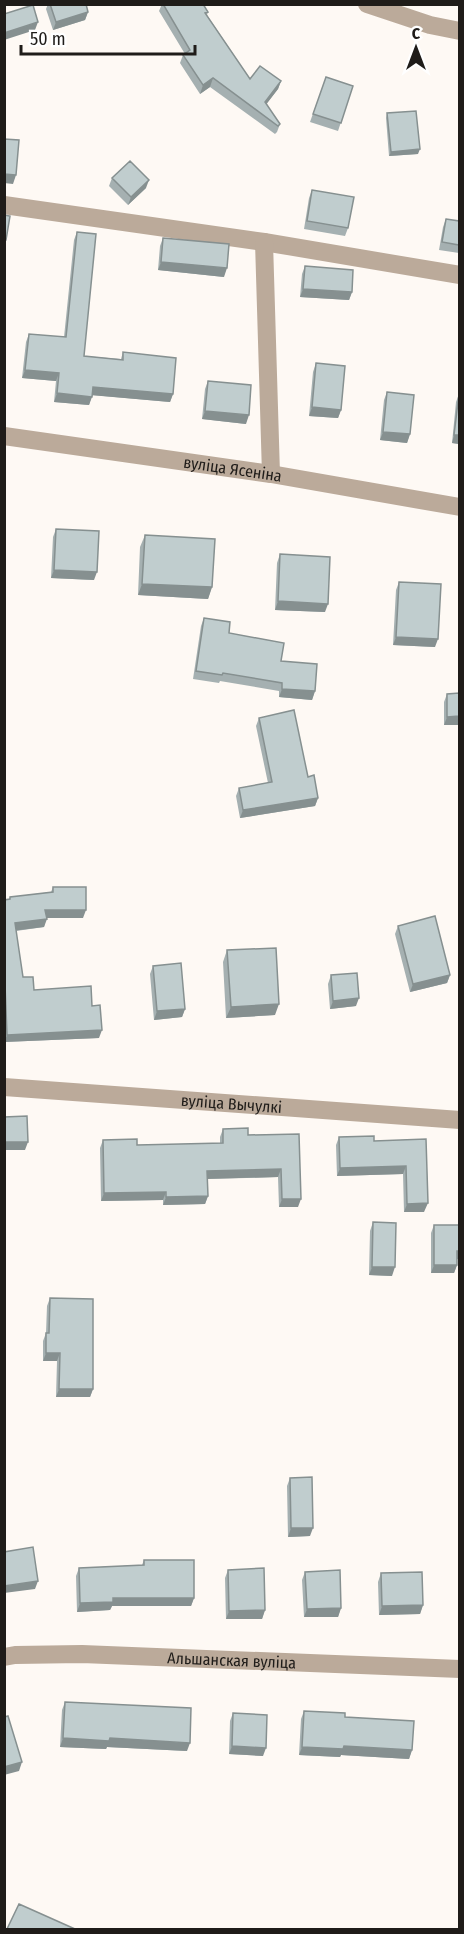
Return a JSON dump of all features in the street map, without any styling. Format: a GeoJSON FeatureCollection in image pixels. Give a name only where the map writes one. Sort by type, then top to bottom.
{"type":"FeatureCollection","features":[{"type":"Feature","properties":{"kind":"street"},"geometry":{"type":"LineString","coordinates":[[367,4],[430,25],[459,31]]}},
{"type":"Feature","properties":{"kind":"street"},"geometry":{"type":"LineString","coordinates":[[4,205],[264,242],[459,275]]}},
{"type":"Feature","properties":{"kind":"street"},"geometry":{"type":"LineString","coordinates":[[264,242],[271,474]]}},
{"type":"Feature","properties":{"kind":"street","name":"вуліца Ясеніна"},"geometry":{"type":"LineString","coordinates":[[4,436],[271,474],[459,507]]}},
{"type":"Feature","properties":{"kind":"street","name":"вуліца Вычулкі"},"geometry":{"type":"LineString","coordinates":[[4,1087],[459,1120]]}},
{"type":"Feature","properties":{"kind":"street","name":"Альшанская вуліца"},"geometry":{"type":"LineString","coordinates":[[4,1657],[82,1654],[459,1669]]}},
{"type":"Feature","properties":{"kind":"building"},"geometry":{"type":"Polygon","coordinates":[[[50,4],[86,4],[88,12],[56,22],[50,4]]]}},
{"type":"Feature","properties":{"kind":"building"},"geometry":{"type":"Polygon","coordinates":[[[163,4],[203,4],[208,12],[205,13],[250,79],[260,66],[281,81],[265,102],[280,124],[278,126],[213,78],[203,85],[183,55],[190,50],[163,4]]]}},
{"type":"Feature","properties":{"kind":"building"},"geometry":{"type":"Polygon","coordinates":[[[33,5],[38,22],[4,33],[4,14],[33,5]]]}},
{"type":"Feature","properties":{"kind":"building"},"geometry":{"type":"Polygon","coordinates":[[[326,77],[353,86],[341,123],[313,114],[326,77]]]}},
{"type":"Feature","properties":{"kind":"building"},"geometry":{"type":"Polygon","coordinates":[[[416,111],[420,149],[391,152],[387,113],[416,111]]]}},
{"type":"Feature","properties":{"kind":"building"},"geometry":{"type":"Polygon","coordinates":[[[4,139],[19,140],[16,175],[4,174],[4,139]]]}},
{"type":"Feature","properties":{"kind":"building"},"geometry":{"type":"Polygon","coordinates":[[[130,161],[149,180],[131,197],[112,178],[130,161]]]}},
{"type":"Feature","properties":{"kind":"building"},"geometry":{"type":"Polygon","coordinates":[[[312,190],[354,197],[348,228],[307,221],[312,190]]]}},
{"type":"Feature","properties":{"kind":"building"},"geometry":{"type":"Polygon","coordinates":[[[4,215],[10,216],[6,240],[4,240],[4,215]]]}},
{"type":"Feature","properties":{"kind":"building"},"geometry":{"type":"Polygon","coordinates":[[[446,219],[459,221],[459,245],[442,242],[446,219]]]}},
{"type":"Feature","properties":{"kind":"building"},"geometry":{"type":"Polygon","coordinates":[[[77,232],[96,234],[84,356],[123,360],[123,352],[176,358],[173,394],[93,387],[92,397],[57,393],[59,373],[25,370],[29,334],[66,337],[77,232]]]}},
{"type":"Feature","properties":{"kind":"building"},"geometry":{"type":"Polygon","coordinates":[[[163,238],[229,244],[227,268],[161,262],[163,238]]]}},
{"type":"Feature","properties":{"kind":"building"},"geometry":{"type":"Polygon","coordinates":[[[305,266],[353,270],[352,292],[303,289],[305,266]]]}},
{"type":"Feature","properties":{"kind":"building"},"geometry":{"type":"Polygon","coordinates":[[[316,363],[345,366],[341,410],[312,407],[316,363]]]}},
{"type":"Feature","properties":{"kind":"building"},"geometry":{"type":"Polygon","coordinates":[[[208,381],[251,385],[249,415],[205,411],[208,381]]]}},
{"type":"Feature","properties":{"kind":"building"},"geometry":{"type":"Polygon","coordinates":[[[387,392],[414,395],[410,434],[383,432],[387,392]]]}},
{"type":"Feature","properties":{"kind":"building"},"geometry":{"type":"Polygon","coordinates":[[[459,394],[459,435],[454,435],[459,394]]]}},
{"type":"Feature","properties":{"kind":"building"},"geometry":{"type":"Polygon","coordinates":[[[56,529],[99,531],[97,572],[54,570],[56,529]]]}},
{"type":"Feature","properties":{"kind":"building"},"geometry":{"type":"Polygon","coordinates":[[[145,535],[215,539],[212,587],[142,584],[145,535]]]}},
{"type":"Feature","properties":{"kind":"building"},"geometry":{"type":"Polygon","coordinates":[[[280,554],[330,557],[328,604],[278,601],[280,554]]]}},
{"type":"Feature","properties":{"kind":"building"},"geometry":{"type":"Polygon","coordinates":[[[399,582],[441,584],[438,639],[396,637],[399,582]]]}},
{"type":"Feature","properties":{"kind":"building"},"geometry":{"type":"Polygon","coordinates":[[[204,618],[230,622],[229,633],[284,643],[281,661],[317,664],[315,691],[282,689],[282,683],[196,671],[204,618]]]}},
{"type":"Feature","properties":{"kind":"building"},"geometry":{"type":"Polygon","coordinates":[[[459,693],[459,716],[447,717],[447,694],[459,693]]]}},
{"type":"Feature","properties":{"kind":"building"},"geometry":{"type":"Polygon","coordinates":[[[294,710],[308,777],[314,775],[318,798],[243,810],[239,788],[272,782],[259,718],[294,710]]]}},
{"type":"Feature","properties":{"kind":"building"},"geometry":{"type":"Polygon","coordinates":[[[53,887],[86,887],[86,910],[45,910],[47,919],[15,923],[23,977],[33,977],[34,990],[91,986],[92,1006],[100,1005],[102,1030],[7,1035],[4,900],[10,897],[53,892],[53,887]]]}},
{"type":"Feature","properties":{"kind":"building"},"geometry":{"type":"Polygon","coordinates":[[[435,916],[450,975],[413,984],[398,926],[435,916]]]}},
{"type":"Feature","properties":{"kind":"building"},"geometry":{"type":"Polygon","coordinates":[[[276,948],[279,1004],[231,1007],[227,950],[276,948]]]}},
{"type":"Feature","properties":{"kind":"building"},"geometry":{"type":"Polygon","coordinates":[[[181,963],[185,1009],[157,1011],[153,966],[181,963]]]}},
{"type":"Feature","properties":{"kind":"building"},"geometry":{"type":"Polygon","coordinates":[[[357,973],[359,998],[333,1001],[331,975],[357,973]]]}},
{"type":"Feature","properties":{"kind":"building"},"geometry":{"type":"Polygon","coordinates":[[[27,1116],[28,1142],[4,1142],[4,1117],[27,1116]]]}},
{"type":"Feature","properties":{"kind":"building"},"geometry":{"type":"Polygon","coordinates":[[[248,1128],[248,1135],[299,1134],[301,1199],[282,1199],[281,1169],[207,1171],[208,1196],[166,1197],[166,1192],[104,1193],[103,1140],[137,1139],[137,1145],[223,1143],[223,1129],[248,1128]]]}},
{"type":"Feature","properties":{"kind":"building"},"geometry":{"type":"Polygon","coordinates":[[[374,1136],[374,1141],[426,1139],[428,1203],[407,1204],[406,1166],[340,1168],[339,1137],[374,1136]]]}},
{"type":"Feature","properties":{"kind":"building"},"geometry":{"type":"Polygon","coordinates":[[[373,1222],[396,1223],[395,1267],[372,1267],[373,1222]]]}},
{"type":"Feature","properties":{"kind":"building"},"geometry":{"type":"Polygon","coordinates":[[[434,1225],[459,1225],[457,1265],[434,1265],[434,1225]]]}},
{"type":"Feature","properties":{"kind":"building"},"geometry":{"type":"Polygon","coordinates":[[[50,1298],[93,1299],[93,1389],[59,1389],[60,1353],[46,1353],[50,1298]]]}},
{"type":"Feature","properties":{"kind":"building"},"geometry":{"type":"Polygon","coordinates":[[[312,1477],[313,1528],[291,1528],[290,1478],[312,1477]]]}},
{"type":"Feature","properties":{"kind":"building"},"geometry":{"type":"Polygon","coordinates":[[[33,1547],[38,1581],[4,1586],[4,1552],[33,1547]]]}},
{"type":"Feature","properties":{"kind":"building"},"geometry":{"type":"Polygon","coordinates":[[[144,1560],[194,1560],[194,1598],[113,1598],[113,1602],[80,1603],[79,1568],[144,1565],[144,1560]]]}},
{"type":"Feature","properties":{"kind":"building"},"geometry":{"type":"Polygon","coordinates":[[[264,1568],[265,1610],[229,1611],[228,1570],[264,1568]]]}},
{"type":"Feature","properties":{"kind":"building"},"geometry":{"type":"Polygon","coordinates":[[[340,1570],[341,1608],[307,1609],[305,1572],[340,1570]]]}},
{"type":"Feature","properties":{"kind":"building"},"geometry":{"type":"Polygon","coordinates":[[[422,1572],[423,1605],[382,1606],[381,1573],[422,1572]]]}},
{"type":"Feature","properties":{"kind":"building"},"geometry":{"type":"Polygon","coordinates":[[[65,1702],[191,1708],[190,1743],[110,1738],[109,1741],[63,1738],[65,1702]]]}},
{"type":"Feature","properties":{"kind":"building"},"geometry":{"type":"Polygon","coordinates":[[[304,1711],[345,1713],[345,1717],[414,1721],[412,1750],[344,1746],[343,1749],[302,1747],[304,1711]]]}},
{"type":"Feature","properties":{"kind":"building"},"geometry":{"type":"Polygon","coordinates":[[[233,1713],[267,1715],[266,1748],[232,1746],[233,1713]]]}},
{"type":"Feature","properties":{"kind":"building"},"geometry":{"type":"Polygon","coordinates":[[[8,1716],[22,1762],[4,1767],[4,1717],[8,1716]]]}},
{"type":"Feature","properties":{"kind":"building"},"geometry":{"type":"Polygon","coordinates":[[[19,1904],[75,1929],[7,1929],[19,1904]]]}}]}
